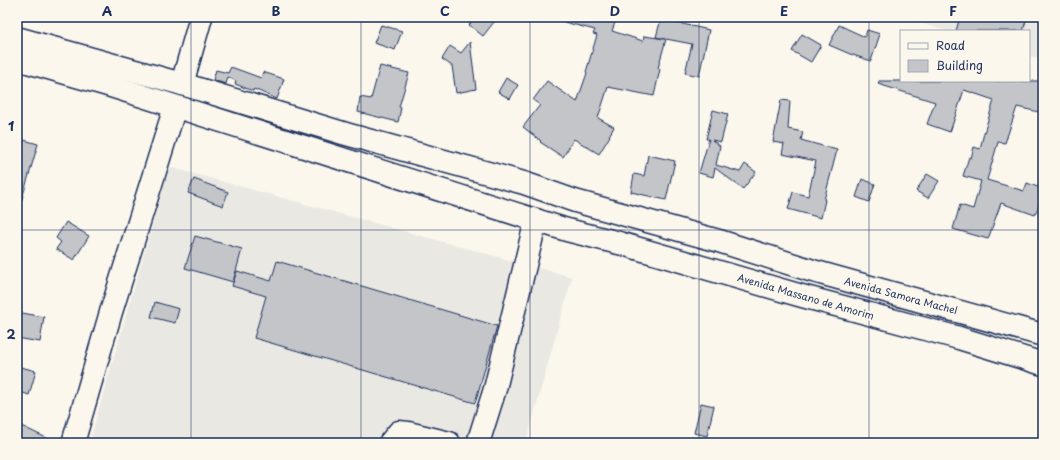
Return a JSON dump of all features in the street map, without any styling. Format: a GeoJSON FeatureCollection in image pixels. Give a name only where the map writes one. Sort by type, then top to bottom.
{"type":"FeatureCollection","features":[{"type":"Feature","properties":{"kind":"main road"},"geometry":{"type":"LineString","coordinates":[[182,84],[201,17]]}},
{"type":"Feature","properties":{"kind":"main road"},"geometry":{"type":"LineString","coordinates":[[17,38],[182,84],[346,134],[524,183],[575,201],[719,241],[713,269]]}},
{"type":"Feature","properties":{"kind":"main road","name":"Avenida Massano de Amorim"},"geometry":{"type":"LineString","coordinates":[[17,59],[111,86],[567,230],[619,243],[802,296],[959,338],[1043,364]]}},
{"type":"Feature","properties":{"kind":"main road"},"geometry":{"type":"LineString","coordinates":[[73,443],[111,312],[175,107]]}},
{"type":"Feature","properties":{"kind":"main road"},"geometry":{"type":"LineString","coordinates":[[478,443],[495,390],[536,220]]}},
{"type":"Feature","properties":{"kind":"main road","name":"Avenida Samora Machel"},"geometry":{"type":"LineString","coordinates":[[719,241],[812,271],[1043,335]]}},
{"type":"Feature","properties":{"kind":"main road"},"geometry":{"type":"LineString","coordinates":[[390,443],[398,432],[449,443]]}},
{"type":"Feature","properties":{"kind":"shaded area"},"geometry":{"type":"Polygon","coordinates":[[[900,17],[1043,17],[1043,60],[1030,56],[1030,30],[944,30],[900,17]]]}},
{"type":"Feature","properties":{"kind":"shaded area"},"geometry":{"type":"Polygon","coordinates":[[[169,167],[572,277],[526,443],[89,443],[169,167]]]}},
{"type":"Feature","properties":{"kind":"building"},"geometry":{"type":"Polygon","coordinates":[[[476,17],[498,17],[483,36],[469,25],[476,17]]]}},
{"type":"Feature","properties":{"kind":"building"},"geometry":{"type":"Polygon","coordinates":[[[565,17],[617,17],[612,31],[643,41],[644,36],[665,39],[656,37],[661,19],[709,30],[699,76],[685,73],[692,44],[666,39],[658,68],[660,69],[654,96],[608,87],[598,118],[614,127],[599,154],[574,139],[563,157],[540,142],[541,141],[523,127],[540,105],[533,100],[547,81],[577,102],[587,73],[586,72],[597,35],[593,34],[595,30],[564,22],[565,17]]]}},
{"type":"Feature","properties":{"kind":"building"},"geometry":{"type":"Polygon","coordinates":[[[960,17],[1027,17],[1023,30],[956,30],[960,17]]]}},
{"type":"Feature","properties":{"kind":"building"},"geometry":{"type":"Polygon","coordinates":[[[381,25],[402,31],[395,50],[374,43],[381,25]]]}},
{"type":"Feature","properties":{"kind":"building"},"geometry":{"type":"Polygon","coordinates":[[[839,25],[865,37],[867,30],[880,34],[871,61],[829,45],[839,25]]]}},
{"type":"Feature","properties":{"kind":"building"},"geometry":{"type":"Polygon","coordinates":[[[802,34],[821,45],[811,62],[792,51],[802,34]]]}},
{"type":"Feature","properties":{"kind":"building"},"geometry":{"type":"Polygon","coordinates":[[[470,42],[476,89],[456,93],[452,66],[442,59],[450,46],[461,53],[470,42]]]}},
{"type":"Feature","properties":{"kind":"building"},"geometry":{"type":"Polygon","coordinates":[[[380,66],[409,73],[399,107],[401,108],[398,122],[358,112],[360,97],[371,99],[380,66]]]}},
{"type":"Feature","properties":{"kind":"building"},"geometry":{"type":"Polygon","coordinates":[[[231,67],[261,78],[263,72],[284,79],[277,99],[254,89],[253,91],[235,84],[236,81],[228,77],[226,84],[213,80],[216,70],[228,73],[231,67]]]}},
{"type":"Feature","properties":{"kind":"building"},"geometry":{"type":"Polygon","coordinates":[[[506,78],[518,85],[510,99],[498,92],[506,78]]]}},
{"type":"Feature","properties":{"kind":"building"},"geometry":{"type":"Polygon","coordinates":[[[879,81],[1043,81],[1043,113],[1017,107],[1005,143],[998,142],[987,180],[1024,191],[1027,183],[1043,189],[1043,195],[1035,215],[1001,203],[988,239],[953,229],[960,205],[973,209],[981,181],[963,176],[974,147],[980,149],[994,100],[964,90],[950,132],[927,124],[935,102],[878,84],[879,81]]]}},
{"type":"Feature","properties":{"kind":"building"},"geometry":{"type":"Polygon","coordinates":[[[781,100],[790,101],[788,129],[803,132],[801,140],[837,150],[824,200],[821,218],[788,209],[793,192],[808,196],[816,161],[782,154],[784,144],[773,142],[781,100]]]}},
{"type":"Feature","properties":{"kind":"building"},"geometry":{"type":"Polygon","coordinates":[[[713,110],[728,114],[721,142],[712,140],[720,146],[716,165],[740,172],[745,164],[756,172],[743,189],[715,168],[713,177],[699,173],[709,139],[706,139],[713,110]]]}},
{"type":"Feature","properties":{"kind":"building"},"geometry":{"type":"Polygon","coordinates":[[[17,138],[38,144],[21,202],[17,201],[17,138]]]}},
{"type":"Feature","properties":{"kind":"building"},"geometry":{"type":"Polygon","coordinates":[[[648,155],[675,161],[666,200],[631,192],[634,174],[644,176],[648,155]]]}},
{"type":"Feature","properties":{"kind":"building"},"geometry":{"type":"Polygon","coordinates":[[[927,174],[939,181],[928,198],[916,191],[927,174]]]}},
{"type":"Feature","properties":{"kind":"building"},"geometry":{"type":"Polygon","coordinates":[[[194,179],[228,192],[223,206],[188,193],[194,179]]]}},
{"type":"Feature","properties":{"kind":"building"},"geometry":{"type":"Polygon","coordinates":[[[862,179],[875,184],[869,202],[856,197],[862,179]]]}},
{"type":"Feature","properties":{"kind":"building"},"geometry":{"type":"Polygon","coordinates":[[[66,222],[89,236],[74,260],[56,249],[61,242],[56,238],[66,222]]]}},
{"type":"Feature","properties":{"kind":"building"},"geometry":{"type":"Polygon","coordinates":[[[195,236],[242,249],[233,282],[185,268],[195,236]]]}},
{"type":"Feature","properties":{"kind":"building"},"geometry":{"type":"Polygon","coordinates":[[[277,261],[497,326],[475,403],[254,338],[266,296],[232,286],[237,271],[271,281],[277,261]]]}},
{"type":"Feature","properties":{"kind":"building"},"geometry":{"type":"Polygon","coordinates":[[[155,302],[179,309],[175,323],[151,317],[155,302]]]}},
{"type":"Feature","properties":{"kind":"building"},"geometry":{"type":"Polygon","coordinates":[[[17,312],[44,317],[40,342],[17,338],[17,312]]]}},
{"type":"Feature","properties":{"kind":"building"},"geometry":{"type":"Polygon","coordinates":[[[17,366],[36,371],[29,395],[17,391],[17,366]]]}},
{"type":"Feature","properties":{"kind":"building"},"geometry":{"type":"Polygon","coordinates":[[[701,403],[714,406],[707,436],[694,433],[701,403]]]}},
{"type":"Feature","properties":{"kind":"building"},"geometry":{"type":"Polygon","coordinates":[[[17,424],[57,443],[17,443],[17,424]]]}}]}
